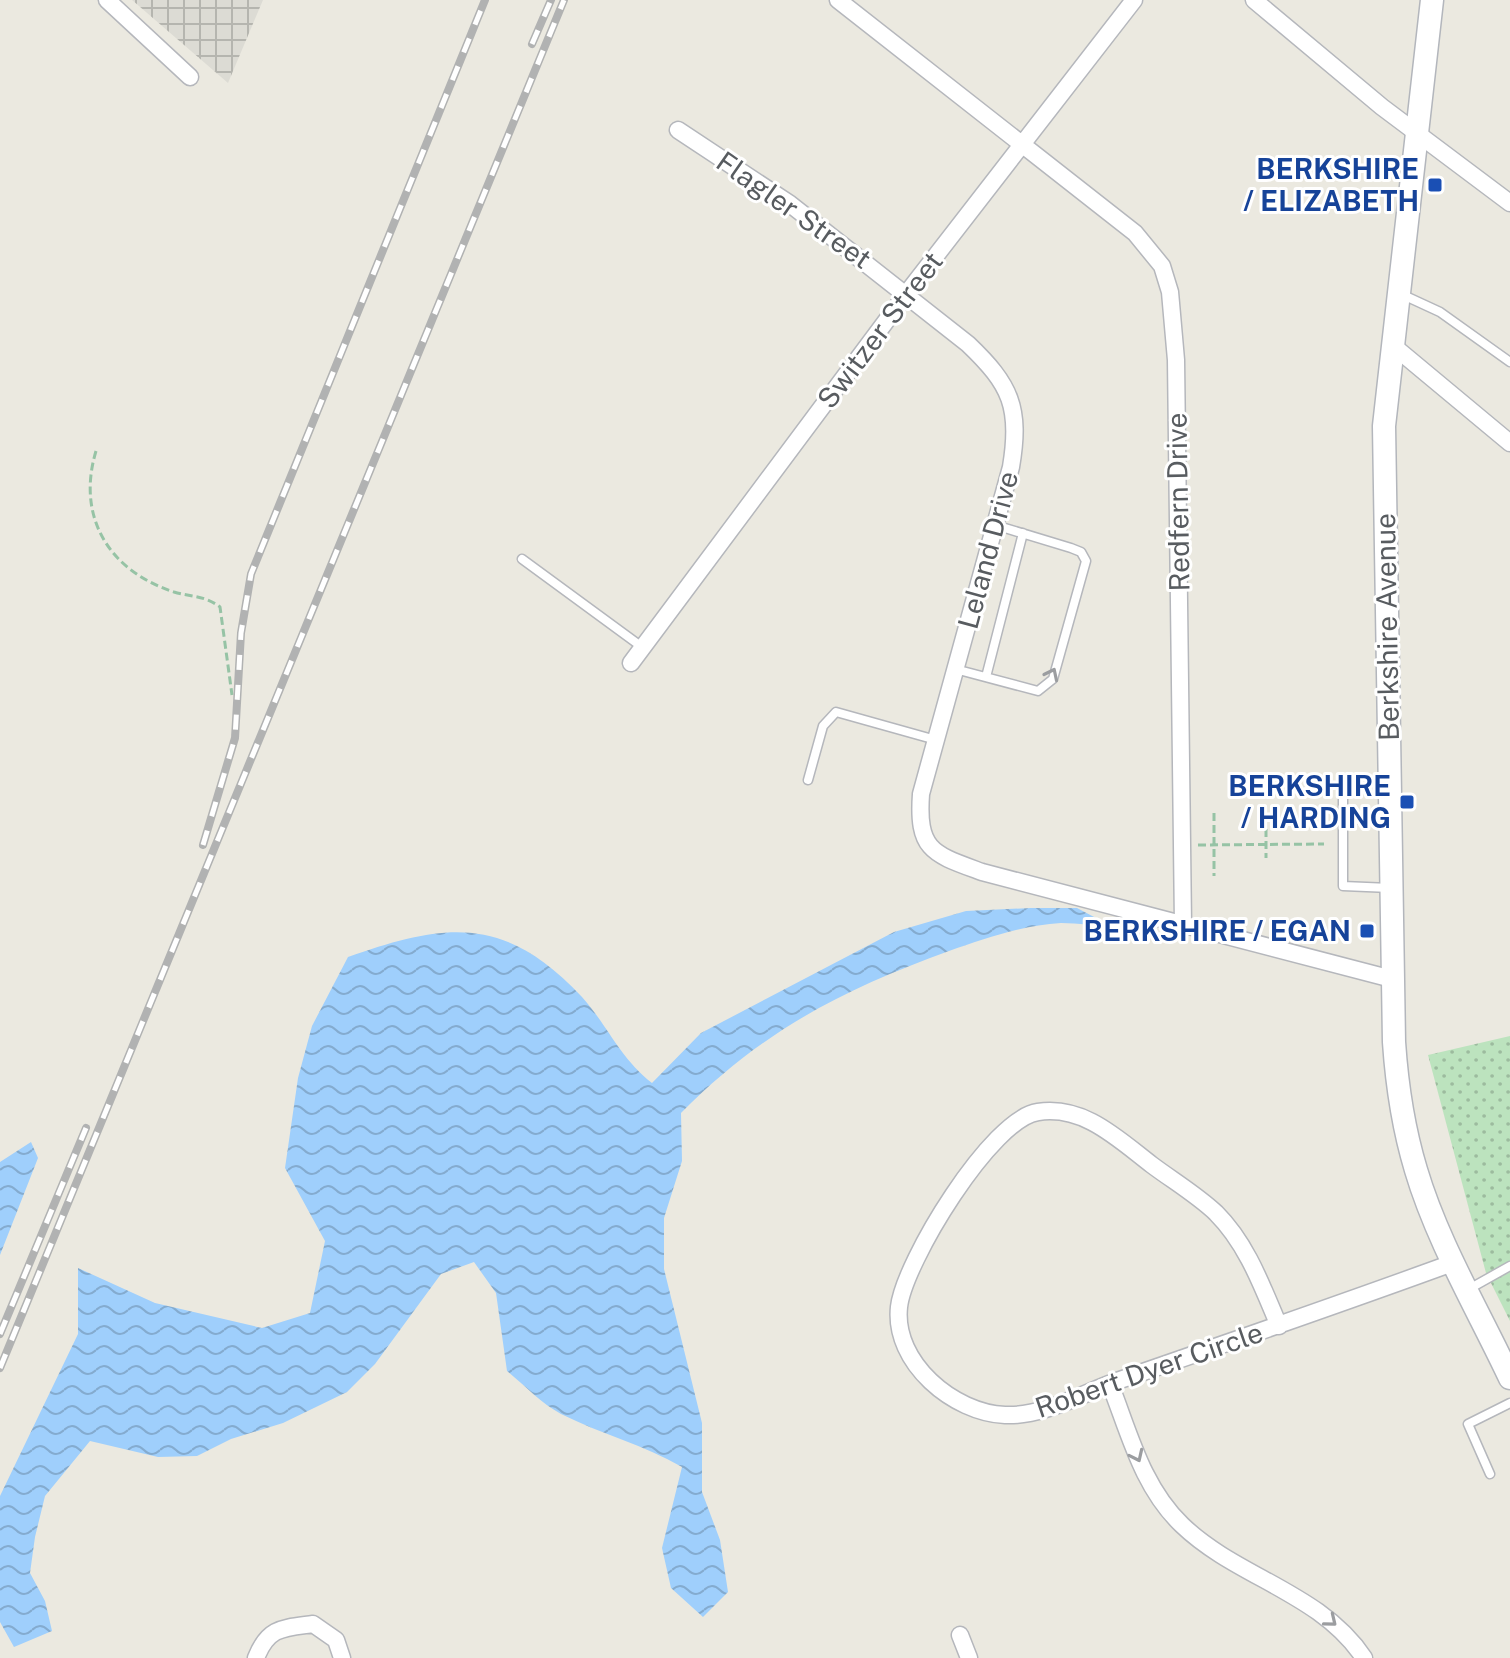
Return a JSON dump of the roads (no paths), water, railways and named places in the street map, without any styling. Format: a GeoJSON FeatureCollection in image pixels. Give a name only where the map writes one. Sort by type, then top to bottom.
{"type":"FeatureCollection","features":[{"type":"Feature","properties":{"kind":"main road","name":"Berkshire Avenue"},"geometry":{"type":"LineString","coordinates":[[1432,0],[1384,426],[1392,979],[1398,1088],[1405,1130],[1429,1207],[1510,1378]]}},
{"type":"Feature","properties":{"kind":"street"},"geometry":{"type":"LineString","coordinates":[[107,0],[190,77]]}},
{"type":"Feature","properties":{"kind":"street","name":"Redfern Drive"},"geometry":{"type":"LineString","coordinates":[[838,0],[1135,233],[1162,266],[1170,292],[1177,432],[1183,925]]}},
{"type":"Feature","properties":{"kind":"street","name":"Switzer Street"},"geometry":{"type":"LineString","coordinates":[[631,663],[907,293],[1134,0]]}},
{"type":"Feature","properties":{"kind":"street"},"geometry":{"type":"LineString","coordinates":[[1254,0],[1415,132],[1510,203]]}},
{"type":"Feature","properties":{"kind":"street","name":"Flagler Street"},"geometry":{"type":"LineString","coordinates":[[678,130],[790,204],[907,293]]}},
{"type":"Feature","properties":{"kind":"street","name":"Leland Drive"},"geometry":{"type":"LineString","coordinates":[[907,293],[991,366],[1015,410],[1013,452],[921,794],[919,826],[927,844],[944,858],[982,872],[1183,925]]}},
{"type":"Feature","properties":{"kind":"street"},"geometry":{"type":"LineString","coordinates":[[1391,344],[1510,443]]}},
{"type":"Feature","properties":{"kind":"street"},"geometry":{"type":"LineString","coordinates":[[1183,925],[1392,979]]}},
{"type":"Feature","properties":{"kind":"street","name":"Robert Dyer Circle"},"geometry":{"type":"LineString","coordinates":[[1279,1326],[1246,1253],[1216,1213],[1097,1124],[1069,1112],[1037,1112],[1020,1118],[993,1140],[922,1246],[903,1292],[901,1328],[910,1352],[929,1378],[950,1397],[984,1412],[1012,1415],[1037,1411],[1279,1326],[1455,1262]]}},
{"type":"Feature","properties":{"kind":"street"},"geometry":{"type":"LineString","coordinates":[[1110,1384],[1140,1463],[1157,1494],[1181,1525],[1217,1551],[1329,1619],[1364,1658]]}},
{"type":"Feature","properties":{"kind":"street"},"geometry":{"type":"LineString","coordinates":[[256,1658],[263,1641],[281,1628],[313,1624],[336,1640],[342,1658]]}},
{"type":"Feature","properties":{"kind":"street"},"geometry":{"type":"LineString","coordinates":[[960,1635],[969,1658]]}},
{"type":"Feature","properties":{"kind":"lane"},"geometry":{"type":"LineString","coordinates":[[1397,292],[1440,312],[1510,362]]}},
{"type":"Feature","properties":{"kind":"lane"},"geometry":{"type":"LineString","coordinates":[[955,669],[1038,691],[1053,679],[1086,561],[1081,552],[995,525]]}},
{"type":"Feature","properties":{"kind":"lane"},"geometry":{"type":"LineString","coordinates":[[986,677],[1023,533]]}},
{"type":"Feature","properties":{"kind":"lane"},"geometry":{"type":"LineString","coordinates":[[522,559],[643,647]]}},
{"type":"Feature","properties":{"kind":"lane"},"geometry":{"type":"LineString","coordinates":[[808,780],[823,726],[836,712],[936,740]]}},
{"type":"Feature","properties":{"kind":"lane"},"geometry":{"type":"LineString","coordinates":[[1343,794],[1343,886],[1391,888]]}},
{"type":"Feature","properties":{"kind":"lane"},"geometry":{"type":"LineString","coordinates":[[1343,819],[1390,819]]}},
{"type":"Feature","properties":{"kind":"lane"},"geometry":{"type":"LineString","coordinates":[[1468,1289],[1510,1266]]}},
{"type":"Feature","properties":{"kind":"lane"},"geometry":{"type":"LineString","coordinates":[[1490,1474],[1468,1424],[1510,1403]]}},
{"type":"Feature","properties":{"kind":"water"},"geometry":{"type":"Polygon","coordinates":[[[1077,908],[1115,928],[1061,923],[1018,930],[949,951],[873,981],[773,1036],[711,1084],[681,1113],[682,1161],[664,1218],[664,1269],[702,1423],[702,1492],[720,1540],[728,1592],[703,1617],[671,1588],[662,1548],[682,1467],[561,1414],[507,1371],[496,1293],[474,1262],[441,1274],[375,1364],[347,1392],[283,1423],[231,1439],[197,1456],[158,1457],[90,1441],[45,1496],[35,1537],[30,1573],[45,1601],[52,1631],[14,1647],[0,1622],[0,1496],[78,1334],[78,1268],[155,1303],[262,1328],[310,1313],[325,1241],[285,1168],[298,1078],[312,1026],[348,957],[383,945],[445,933],[473,933],[500,939],[527,951],[554,970],[582,997],[622,1052],[652,1083],[701,1033],[894,932],[966,911],[1077,908]]]}},
{"type":"Feature","properties":{"kind":"water"},"geometry":{"type":"Polygon","coordinates":[[[31,1142],[38,1158],[0,1255],[0,1162],[31,1142]]]}},
{"type":"Feature","properties":{"kind":"railway"},"geometry":{"type":"LineString","coordinates":[[203,845],[235,738],[241,633],[251,574],[485,0]]}},
{"type":"Feature","properties":{"kind":"railway"},"geometry":{"type":"LineString","coordinates":[[532,44],[551,0]]}},
{"type":"Feature","properties":{"kind":"railway"},"geometry":{"type":"LineString","coordinates":[[0,1368],[564,0]]}},
{"type":"Feature","properties":{"kind":"railway"},"geometry":{"type":"LineString","coordinates":[[0,1334],[86,1128]]}},
{"type":"Feature","properties":{"kind":"place","name":"BERKSHIRE / ELIZABETH"},"geometry":{"type":"Point","coordinates":[1435,185]}},
{"type":"Feature","properties":{"kind":"place","name":"BERKSHIRE / HARDING"},"geometry":{"type":"Point","coordinates":[1407,802]}},
{"type":"Feature","properties":{"kind":"place","name":"BERKSHIRE / EGAN"},"geometry":{"type":"Point","coordinates":[1367,931]}}]}
